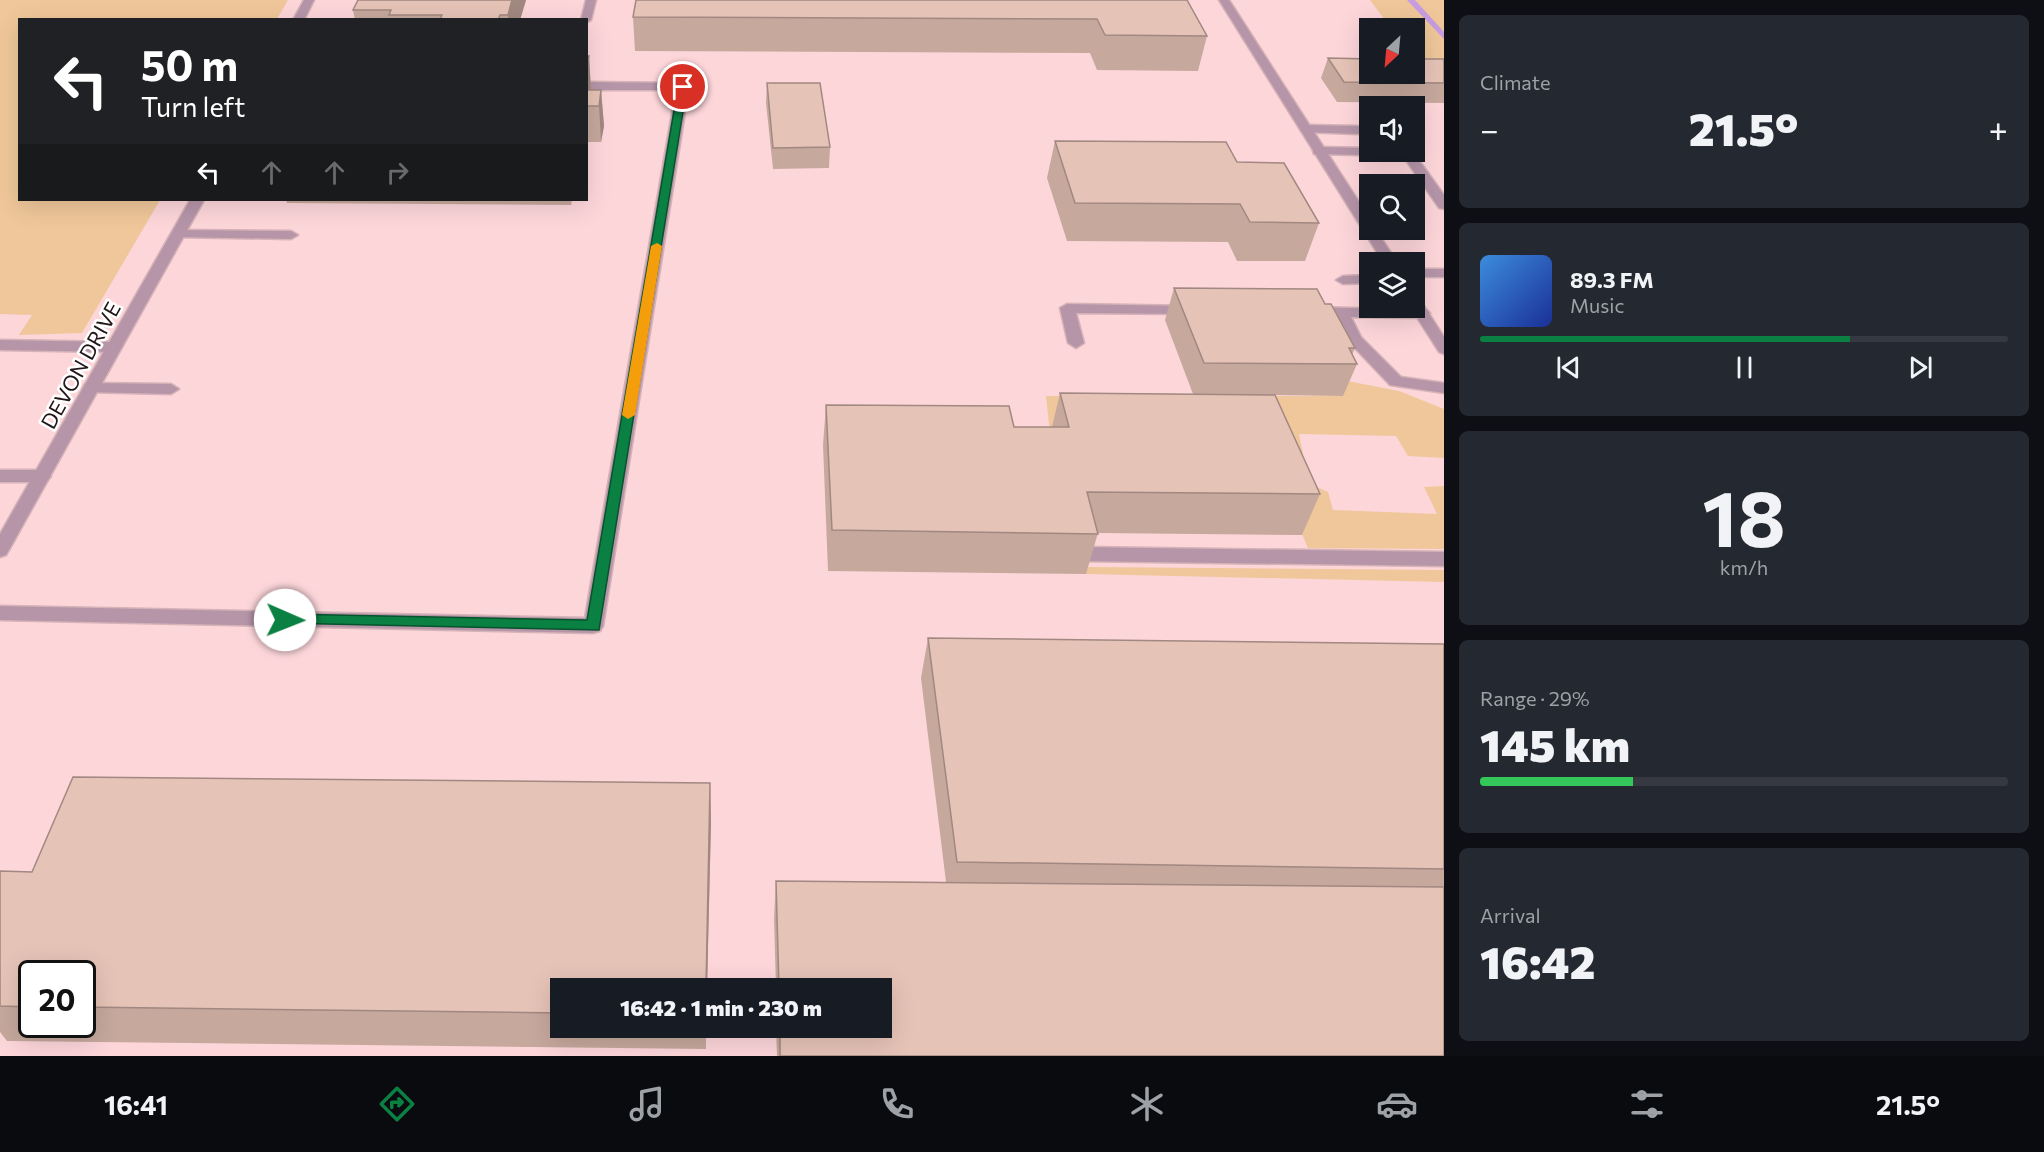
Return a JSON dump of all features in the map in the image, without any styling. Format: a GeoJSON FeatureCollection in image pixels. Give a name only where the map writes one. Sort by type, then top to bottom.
{"type":"FeatureCollection","features":[{"type":"Feature","properties":{"kind":"street"},"geometry":{"type":"LineString","coordinates":[[299,18],[309,0]]}},
{"type":"Feature","properties":{"kind":"street"},"geometry":{"type":"LineString","coordinates":[[586,18],[591,0]]}},
{"type":"Feature","properties":{"kind":"street"},"geometry":{"type":"LineString","coordinates":[[1224,0],[1384,252]]}},
{"type":"Feature","properties":{"kind":"street"},"geometry":{"type":"LineString","coordinates":[[0,614],[594,626],[683,87],[588,86]]}},
{"type":"Feature","properties":{"kind":"street"},"geometry":{"type":"LineString","coordinates":[[1305,129],[1358,130]]}},
{"type":"Feature","properties":{"kind":"street"},"geometry":{"type":"LineString","coordinates":[[1319,151],[1407,152],[1444,204]]}},
{"type":"Feature","properties":{"kind":"street","name":"DEVON DRIVE"},"geometry":{"type":"LineString","coordinates":[[0,550],[196,201]]}},
{"type":"Feature","properties":{"kind":"street"},"geometry":{"type":"LineString","coordinates":[[178,234],[291,236]]}},
{"type":"Feature","properties":{"kind":"street"},"geometry":{"type":"LineString","coordinates":[[1425,273],[1444,273]]}},
{"type":"Feature","properties":{"kind":"street"},"geometry":{"type":"LineString","coordinates":[[1343,280],[1359,279]]}},
{"type":"Feature","properties":{"kind":"street"},"geometry":{"type":"LineString","coordinates":[[1076,343],[1066,309],[1210,310]]}},
{"type":"Feature","properties":{"kind":"street"},"geometry":{"type":"LineString","coordinates":[[1293,311],[1359,311]]}},
{"type":"Feature","properties":{"kind":"street"},"geometry":{"type":"LineString","coordinates":[[1341,312],[1354,339],[1396,381],[1444,388]]}},
{"type":"Feature","properties":{"kind":"street"},"geometry":{"type":"LineString","coordinates":[[1425,318],[1443,345]]}},
{"type":"Feature","properties":{"kind":"street"},"geometry":{"type":"LineString","coordinates":[[0,345],[114,347]]}},
{"type":"Feature","properties":{"kind":"street"},"geometry":{"type":"LineString","coordinates":[[91,388],[171,388]]}},
{"type":"Feature","properties":{"kind":"street"},"geometry":{"type":"LineString","coordinates":[[0,476],[42,476]]}},
{"type":"Feature","properties":{"kind":"street"},"geometry":{"type":"LineString","coordinates":[[1081,554],[1444,559]]}},
{"type":"Feature","properties":{"kind":"shaded area"},"geometry":{"type":"Polygon","coordinates":[[[0,0],[288,0],[278,18],[18,18],[18,201],[159,201],[82,333],[19,335],[32,315],[0,314],[0,0]]]}},
{"type":"Feature","properties":{"kind":"shaded area"},"geometry":{"type":"Polygon","coordinates":[[[1370,0],[1444,0],[1444,82],[1425,77],[1425,18],[1384,18],[1370,0]]]}},
{"type":"Feature","properties":{"kind":"shaded area"},"geometry":{"type":"Polygon","coordinates":[[[1342,380],[1399,391],[1444,409],[1444,458],[1408,456],[1396,436],[1299,434],[1303,454],[1268,456],[1050,433],[1046,396],[1343,396],[1342,380]]]}},
{"type":"Feature","properties":{"kind":"shaded area"},"geometry":{"type":"Polygon","coordinates":[[[1278,478],[1303,481],[1328,492],[1333,510],[1437,514],[1424,487],[1444,486],[1444,549],[1308,548],[1278,478]]]}},
{"type":"Feature","properties":{"kind":"shaded area"},"geometry":{"type":"Polygon","coordinates":[[[1084,567],[1444,570],[1444,582],[1086,574],[1084,567]]]}},
{"type":"Feature","properties":{"kind":"building"},"geometry":{"type":"Polygon","coordinates":[[[358,0],[512,0],[508,15],[500,15],[499,18],[441,18],[442,15],[389,15],[391,10],[353,10],[358,0]]]}},
{"type":"Feature","properties":{"kind":"building"},"geometry":{"type":"Polygon","coordinates":[[[636,0],[1187,0],[1207,36],[1105,35],[1097,19],[633,17],[636,0]]]}},
{"type":"Feature","properties":{"kind":"building"},"geometry":{"type":"Polygon","coordinates":[[[1328,58],[1359,59],[1359,82],[1344,82],[1328,58]]]}},
{"type":"Feature","properties":{"kind":"building"},"geometry":{"type":"Polygon","coordinates":[[[1425,59],[1444,59],[1444,83],[1425,83],[1425,59]]]}},
{"type":"Feature","properties":{"kind":"building"},"geometry":{"type":"Polygon","coordinates":[[[767,83],[820,83],[830,147],[773,148],[767,83]]]}},
{"type":"Feature","properties":{"kind":"building"},"geometry":{"type":"Polygon","coordinates":[[[588,90],[601,90],[599,106],[588,106],[588,90]]]}},
{"type":"Feature","properties":{"kind":"building"},"geometry":{"type":"Polygon","coordinates":[[[1055,141],[1226,142],[1237,162],[1284,163],[1319,223],[1250,222],[1240,204],[1075,203],[1055,141]]]}},
{"type":"Feature","properties":{"kind":"building"},"geometry":{"type":"Polygon","coordinates":[[[1174,288],[1317,289],[1325,304],[1331,304],[1355,348],[1349,348],[1357,364],[1204,363],[1174,288]]]}},
{"type":"Feature","properties":{"kind":"building"},"geometry":{"type":"Polygon","coordinates":[[[1060,393],[1275,395],[1320,494],[1087,492],[1098,534],[832,530],[826,405],[1009,406],[1014,427],[1069,427],[1060,393]]]}},
{"type":"Feature","properties":{"kind":"building"},"geometry":{"type":"Polygon","coordinates":[[[928,638],[1444,644],[1444,869],[957,862],[928,638]]]}},
{"type":"Feature","properties":{"kind":"building"},"geometry":{"type":"Polygon","coordinates":[[[73,777],[710,783],[706,978],[550,978],[550,1013],[96,1007],[96,960],[18,960],[18,1007],[0,1006],[0,871],[32,872],[73,777]]]}},
{"type":"Feature","properties":{"kind":"building"},"geometry":{"type":"Polygon","coordinates":[[[776,881],[1444,887],[1444,1056],[780,1056],[780,1038],[892,1038],[892,978],[779,978],[776,881]]]}},
{"type":"Feature","properties":{"kind":"waterway"},"geometry":{"type":"LineString","coordinates":[[1411,0],[1444,37]]}},
{"type":"Feature","properties":{"kind":"slow traffic"},"geometry":{"type":"LineString","coordinates":[[628,415],[657,246]]}},
{"type":"Feature","properties":{"kind":"route"},"geometry":{"type":"LineString","coordinates":[[285,620],[594,626],[683,87]]}}]}
